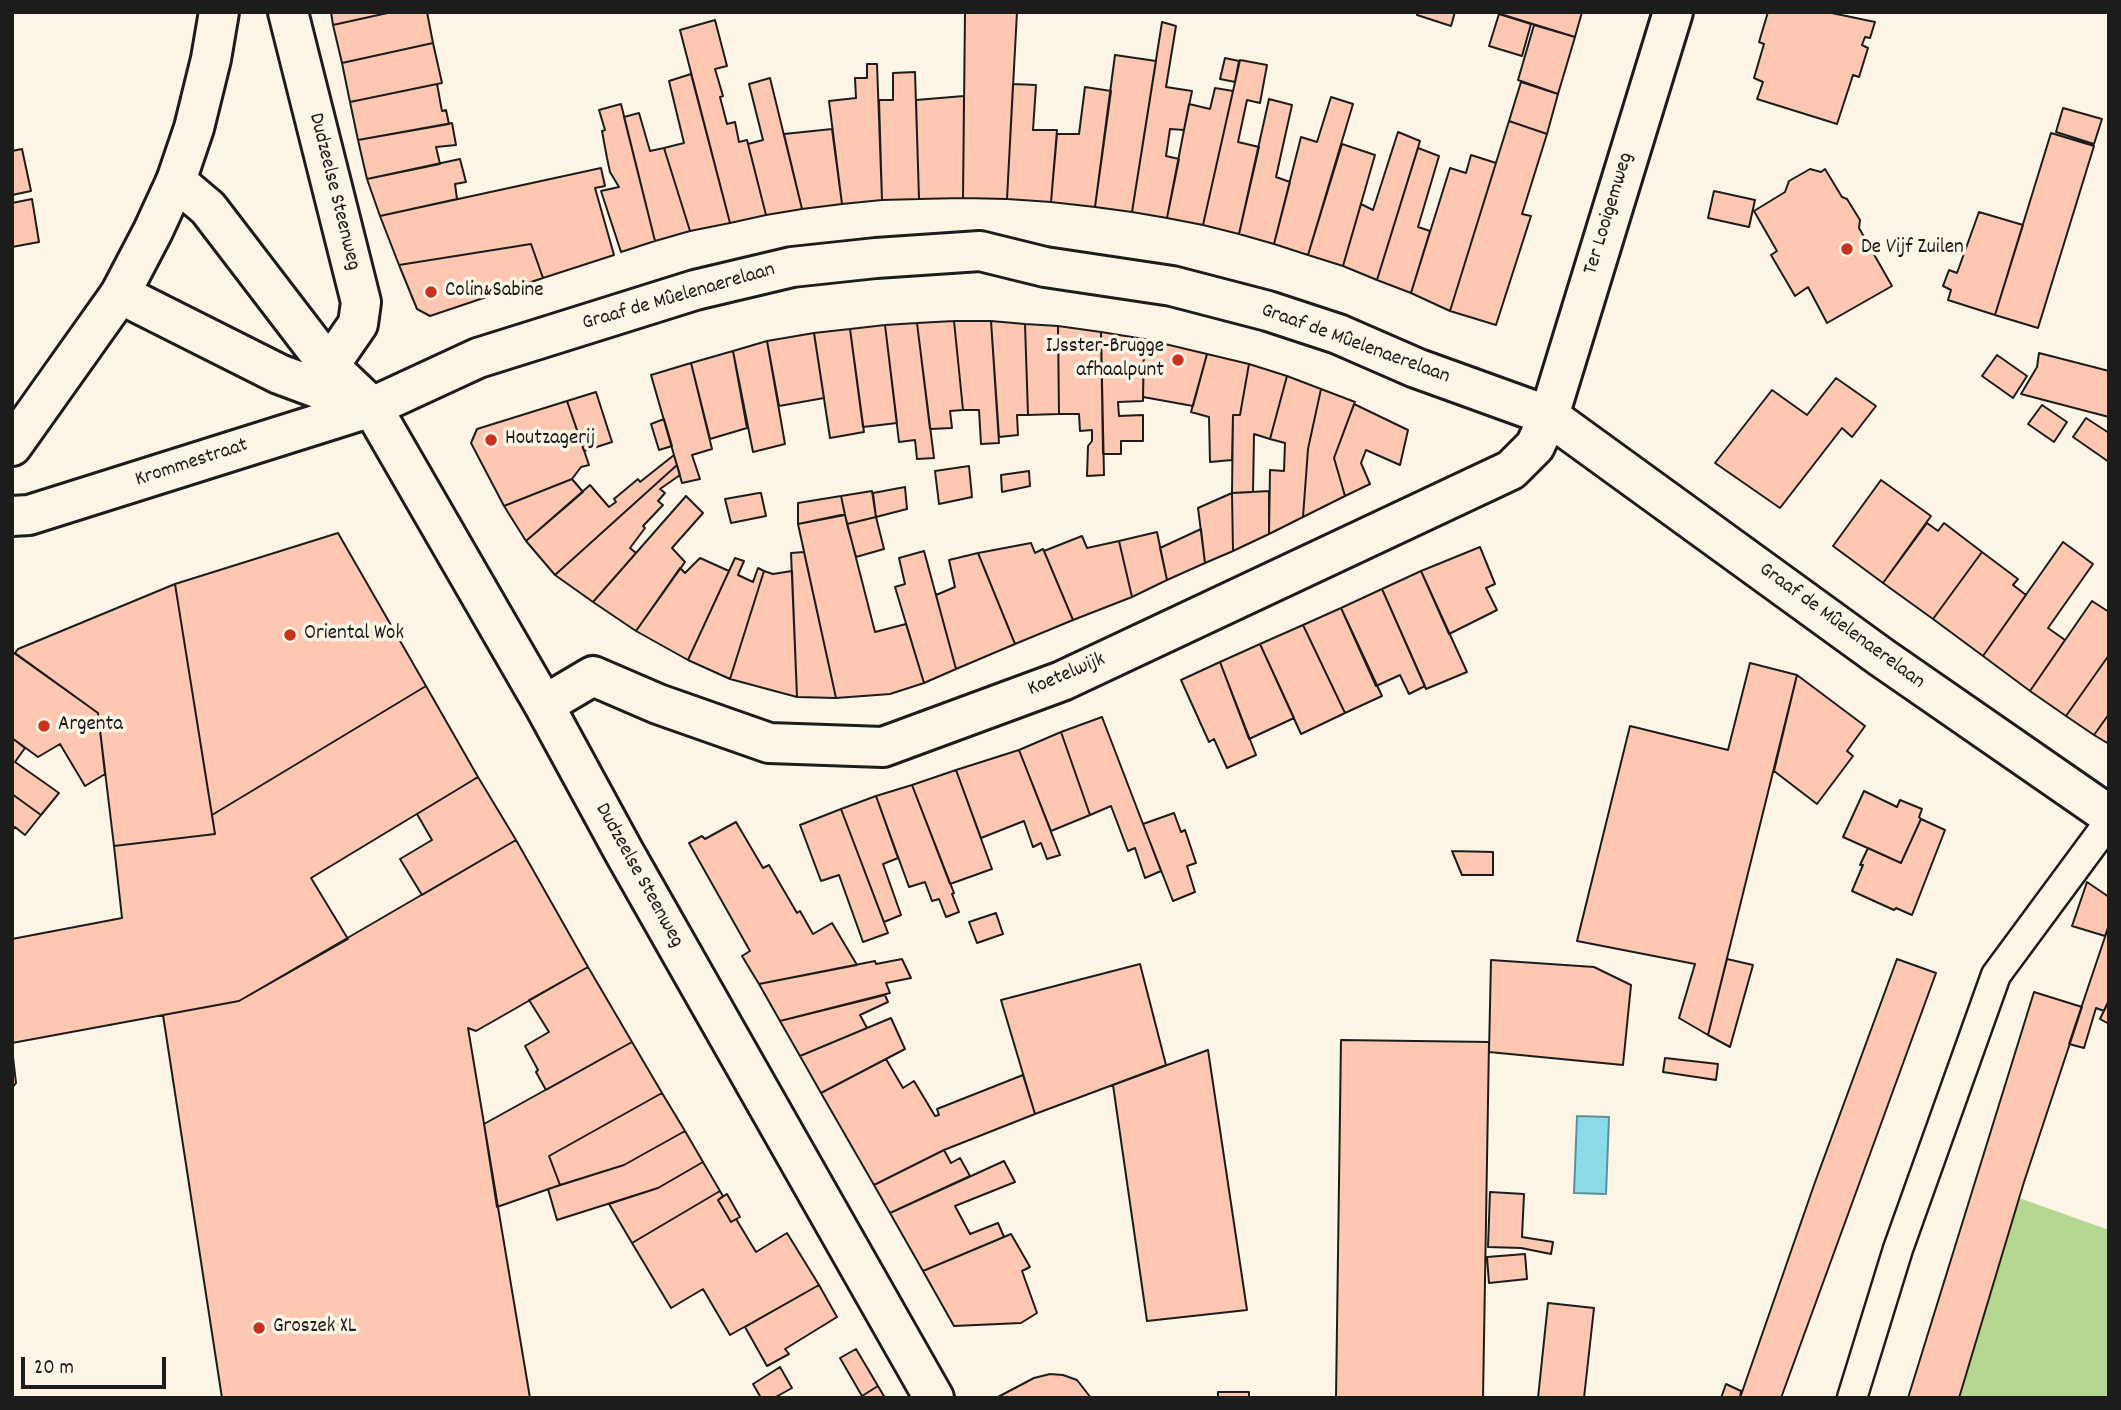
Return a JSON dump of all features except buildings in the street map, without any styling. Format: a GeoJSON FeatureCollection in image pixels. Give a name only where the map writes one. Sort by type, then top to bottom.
{"type":"FeatureCollection","features":[{"type":"Feature","properties":{"kind":"street"},"geometry":{"type":"LineString","coordinates":[[12,446],[120,294],[176,181],[197,116],[219,12]]}},
{"type":"Feature","properties":{"kind":"street","name":"Dudzeelse Steenweg"},"geometry":{"type":"LineString","coordinates":[[288,12],[360,302],[358,324],[329,366]]}},
{"type":"Feature","properties":{"kind":"street","name":"Ter Looigemweg"},"geometry":{"type":"LineString","coordinates":[[1549,416],[1673,12]]}},
{"type":"Feature","properties":{"kind":"street","name":"Dudzeelse Steenweg"},"geometry":{"type":"LineString","coordinates":[[176,181],[208,208],[329,366],[372,407],[544,705],[618,842],[934,1398]]}},
{"type":"Feature","properties":{"kind":"street","name":"Graaf de Mûelenaerelaan"},"geometry":{"type":"LineString","coordinates":[[372,407],[478,358],[695,290],[792,267],[980,251],[1045,267],[1172,286],[1268,311],[1338,334],[1416,368],[1549,416],[1881,657],[2109,815]]}},
{"type":"Feature","properties":{"kind":"street"},"geometry":{"type":"LineString","coordinates":[[120,294],[279,374],[372,407]]}},
{"type":"Feature","properties":{"kind":"street","name":"Krommestraat"},"geometry":{"type":"LineString","coordinates":[[12,516],[29,515],[372,407]]}},
{"type":"Feature","properties":{"kind":"street","name":"Koetelwijk"},"geometry":{"type":"LineString","coordinates":[[544,705],[593,676],[658,704],[768,743],[883,747],[1062,681],[1511,470],[1535,446],[1549,416]]}},
{"type":"Feature","properties":{"kind":"lane"},"geometry":{"type":"LineString","coordinates":[[1852,1398],[1898,1249],[1996,975],[2109,822]]}},
{"type":"Feature","properties":{"kind":"green space"},"geometry":{"type":"Polygon","coordinates":[[[2019,1198],[2109,1230],[2109,1398],[1959,1398],[2019,1198]]]}},
{"type":"Feature","properties":{"kind":"water"},"geometry":{"type":"Polygon","coordinates":[[[1577,1116],[1609,1117],[1606,1194],[1574,1193],[1577,1116]]]}},
{"type":"Feature","properties":{"kind":"place","name":"De Vijf Zuilen"},"geometry":{"type":"Point","coordinates":[1847,249]}},
{"type":"Feature","properties":{"kind":"place","name":"Colin&Sabine"},"geometry":{"type":"Point","coordinates":[431,292]}},
{"type":"Feature","properties":{"kind":"place","name":"IJsster-Brugge afhaalpunt"},"geometry":{"type":"Point","coordinates":[1178,360]}},
{"type":"Feature","properties":{"kind":"place","name":"Houtzagerij"},"geometry":{"type":"Point","coordinates":[491,440]}},
{"type":"Feature","properties":{"kind":"place","name":"Oriental Wok"},"geometry":{"type":"Point","coordinates":[290,635]}},
{"type":"Feature","properties":{"kind":"place","name":"Argenta"},"geometry":{"type":"Point","coordinates":[44,726]}},
{"type":"Feature","properties":{"kind":"place","name":"Groszek XL"},"geometry":{"type":"Point","coordinates":[259,1328]}}]}
